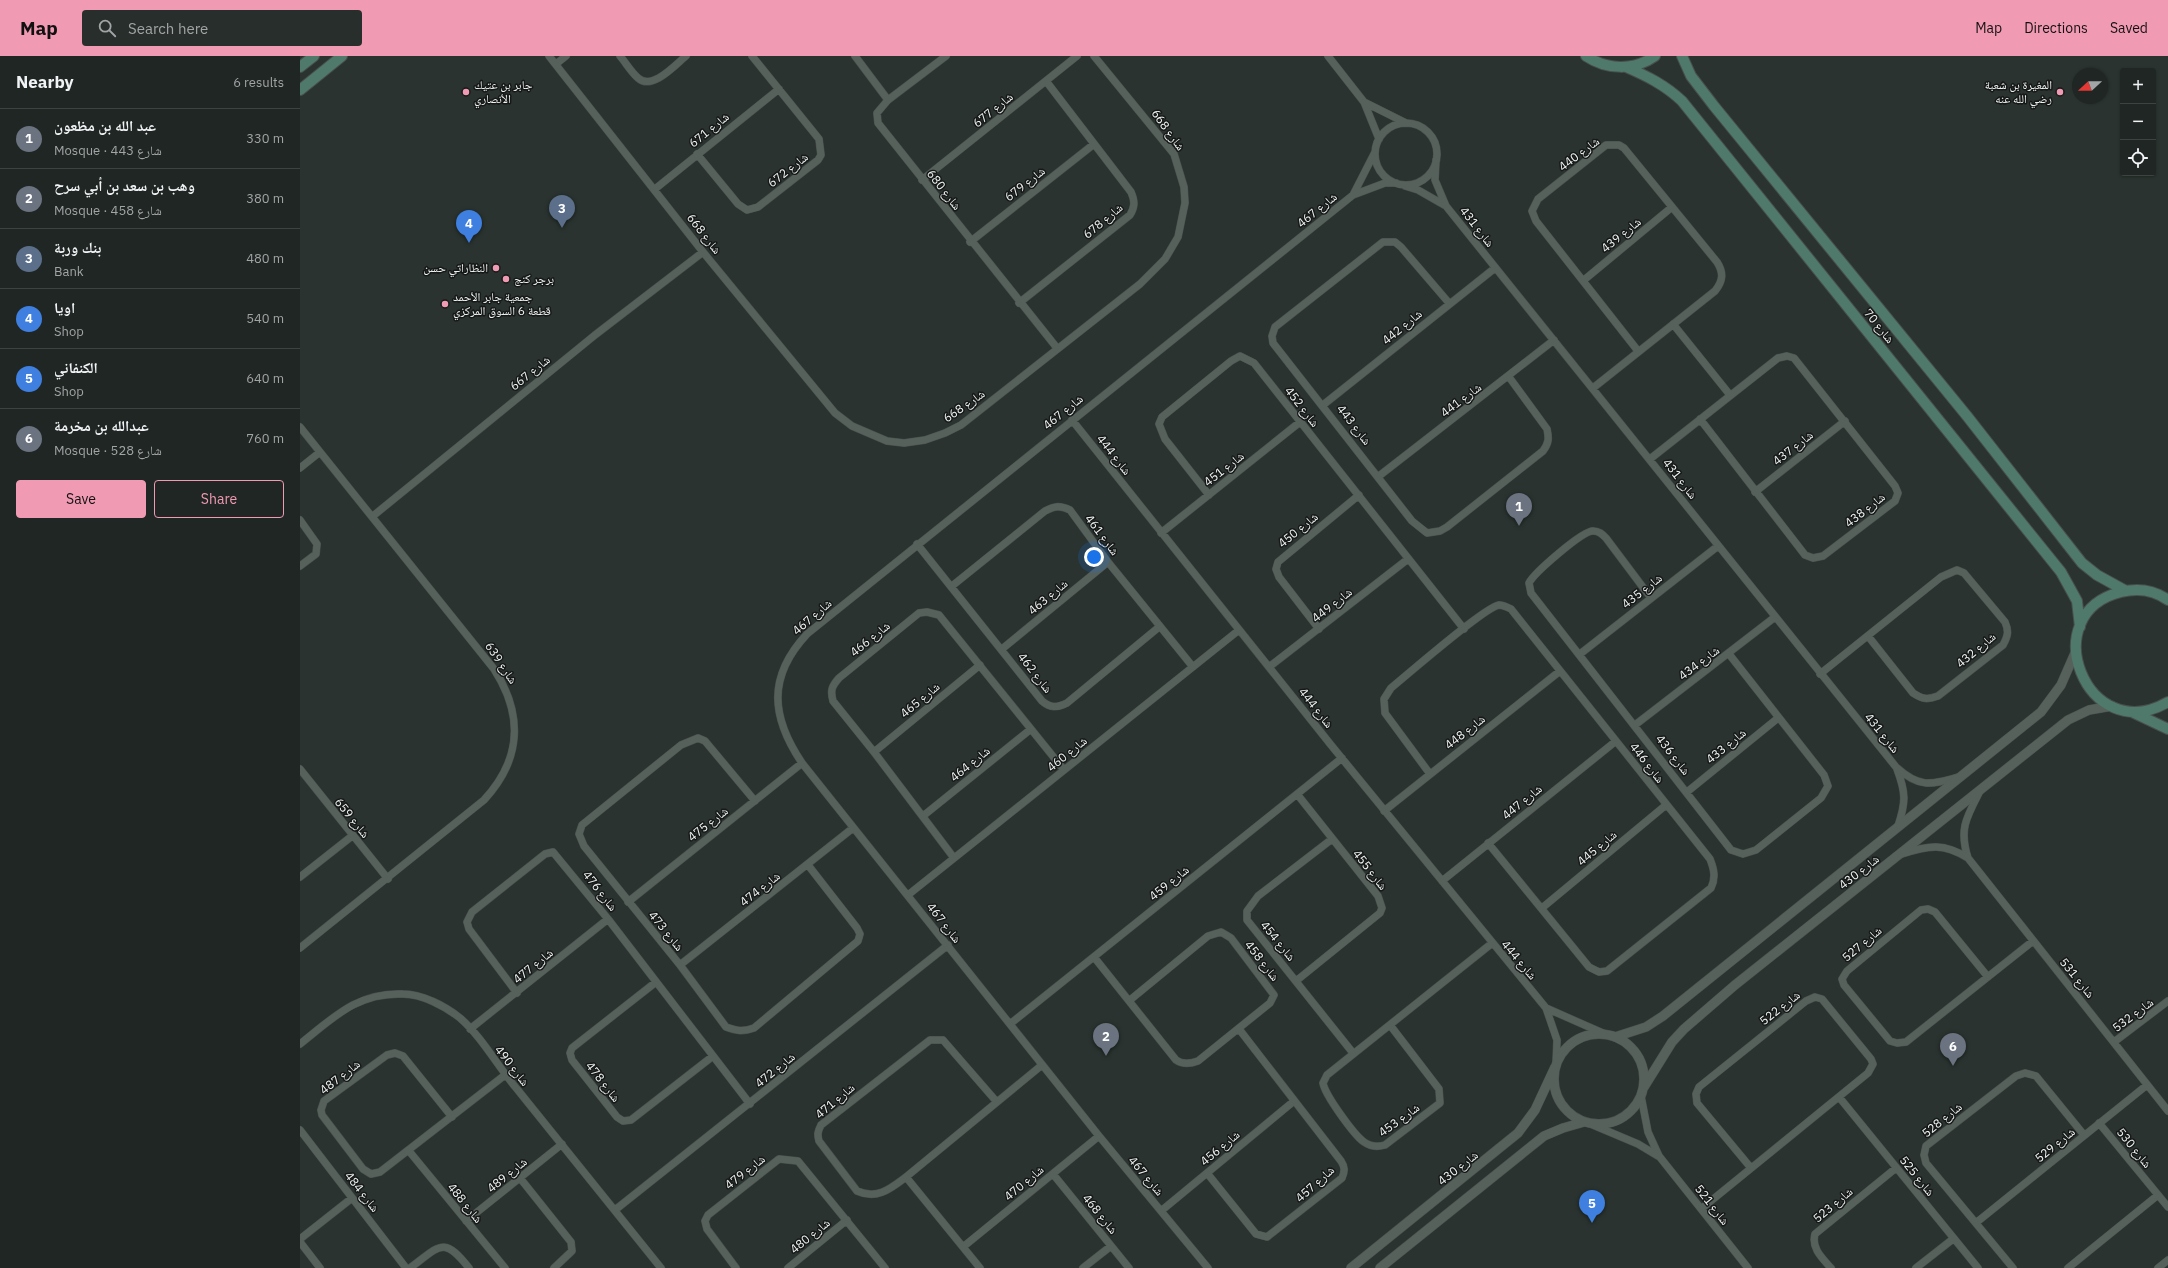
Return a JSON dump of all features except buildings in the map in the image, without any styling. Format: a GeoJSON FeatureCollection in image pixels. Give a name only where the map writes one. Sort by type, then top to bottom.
{"type":"FeatureCollection","features":[{"type":"Feature","properties":{"kind":"main road"},"geometry":{"type":"LineString","coordinates":[[300,67],[314,56]]}},
{"type":"Feature","properties":{"kind":"main road"},"geometry":{"type":"LineString","coordinates":[[300,90],[342,56]]}},
{"type":"Feature","properties":{"kind":"main road"},"geometry":{"type":"LineString","coordinates":[[1586,56],[1608,66],[1626,67],[1644,62],[1655,56]]}},
{"type":"Feature","properties":{"kind":"main road","name":"شارع 70"},"geometry":{"type":"LineString","coordinates":[[1682,56],[1692,76],[1714,106],[1967,416],[2082,563],[2097,575],[2126,591]]}},
{"type":"Feature","properties":{"kind":"main road","name":"شارع 70"},"geometry":{"type":"LineString","coordinates":[[1626,67],[1661,84],[1682,101],[2061,572],[2077,601],[2080,627]]}},
{"type":"Feature","properties":{"kind":"main road"},"geometry":{"type":"LineString","coordinates":[[2168,594],[2141,590],[2126,591],[2110,596],[2098,603],[2089,612],[2080,627],[2075,653],[2081,675],[2086,685],[2102,700],[2112,706],[2128,710],[2168,729]]}},
{"type":"Feature","properties":{"kind":"main road"},"geometry":{"type":"LineString","coordinates":[[2156,593],[2168,600]]}},
{"type":"Feature","properties":{"kind":"main road"},"geometry":{"type":"LineString","coordinates":[[2128,710],[2150,709],[2168,702]]}},
{"type":"Feature","properties":{"kind":"street","name":"شارع 668"},"geometry":{"type":"LineString","coordinates":[[549,56],[703,252],[835,413],[852,426],[887,441],[904,443],[925,440],[961,425],[1140,284],[1165,259],[1178,237],[1186,203],[1184,187],[1174,154],[1094,56]]}},
{"type":"Feature","properties":{"kind":"street"},"geometry":{"type":"LineString","coordinates":[[556,64],[566,56]]}},
{"type":"Feature","properties":{"kind":"street"},"geometry":{"type":"LineString","coordinates":[[620,56],[639,79],[646,83],[655,81],[686,56]]}},
{"type":"Feature","properties":{"kind":"street","name":"شارع 672"},"geometry":{"type":"LineString","coordinates":[[697,154],[738,204],[747,210],[758,207],[818,160],[822,149],[819,139],[752,56]]}},
{"type":"Feature","properties":{"kind":"street"},"geometry":{"type":"LineString","coordinates":[[855,56],[888,100]]}},
{"type":"Feature","properties":{"kind":"street","name":"شارع 680"},"geometry":{"type":"LineString","coordinates":[[946,56],[888,100],[877,113],[878,123],[970,242],[1057,348]]}},
{"type":"Feature","properties":{"kind":"street","name":"شارع 677"},"geometry":{"type":"LineString","coordinates":[[922,180],[1077,56]]}},
{"type":"Feature","properties":{"kind":"street"},"geometry":{"type":"LineString","coordinates":[[1328,56],[1364,102],[1379,139]]}},
{"type":"Feature","properties":{"kind":"street","name":"شارع 678"},"geometry":{"type":"LineString","coordinates":[[1019,303],[1130,215],[1134,209],[1131,192],[1046,81]]}},
{"type":"Feature","properties":{"kind":"street","name":"شارع 671"},"geometry":{"type":"LineString","coordinates":[[655,189],[778,89]]}},
{"type":"Feature","properties":{"kind":"street"},"geometry":{"type":"LineString","coordinates":[[1364,102],[1406,123],[1421,128],[1433,139],[1436,150],[1436,160],[1432,171],[1423,180],[1412,184],[1398,184],[1383,174],[1376,160],[1376,152],[1379,139],[1390,128],[1406,123]]}},
{"type":"Feature","properties":{"kind":"street","name":"شارع 679"},"geometry":{"type":"LineString","coordinates":[[970,242],[1094,144]]}},
{"type":"Feature","properties":{"kind":"street","name":"شارع 440"},"geometry":{"type":"LineString","coordinates":[[1593,388],[1715,291],[1721,283],[1723,276],[1717,262],[1624,148],[1614,144],[1606,145],[1538,199],[1532,210],[1533,216],[1638,351]]}},
{"type":"Feature","properties":{"kind":"street","name":"شارع 467"},"geometry":{"type":"LineString","coordinates":[[1353,195],[1376,152]]}},
{"type":"Feature","properties":{"kind":"street","name":"شارع 431"},"geometry":{"type":"LineString","coordinates":[[1436,160],[1436,180],[1446,206],[1896,767],[1912,780],[1921,784],[1934,784],[1958,777]]}},
{"type":"Feature","properties":{"kind":"street","name":"شارع 467"},"geometry":{"type":"LineString","coordinates":[[1208,1268],[1099,1136],[802,763],[785,734],[778,710],[780,674],[797,645],[807,634],[917,544],[1353,195],[1385,184],[1398,184]]}},
{"type":"Feature","properties":{"kind":"street","name":"شارع 431"},"geometry":{"type":"LineString","coordinates":[[1398,184],[1418,190],[1446,206]]}},
{"type":"Feature","properties":{"kind":"street","name":"شارع 439"},"geometry":{"type":"LineString","coordinates":[[1584,280],[1672,207]]}},
{"type":"Feature","properties":{"kind":"street","name":"شارع 443"},"geometry":{"type":"LineString","coordinates":[[1449,303],[1401,247],[1395,242],[1389,241],[1373,248],[1274,327],[1272,336],[1274,343],[1380,476],[1417,526],[1427,533],[1440,531],[1448,527],[1544,451],[1547,446],[1549,439],[1547,429],[1509,377]]}},
{"type":"Feature","properties":{"kind":"street","name":"شارع 667"},"geometry":{"type":"LineString","coordinates":[[373,516],[594,335],[703,252]]}},
{"type":"Feature","properties":{"kind":"street","name":"شارع 442"},"geometry":{"type":"LineString","coordinates":[[1323,405],[1449,303],[1495,268]]}},
{"type":"Feature","properties":{"kind":"street"},"geometry":{"type":"LineString","coordinates":[[1674,324],[1730,395]]}},
{"type":"Feature","properties":{"kind":"street","name":"شارع 441"},"geometry":{"type":"LineString","coordinates":[[1380,476],[1509,377],[1554,340]]}},
{"type":"Feature","properties":{"kind":"street","name":"شارع 452"},"geometry":{"type":"LineString","coordinates":[[1209,495],[1165,439],[1159,424],[1162,417],[1231,361],[1240,356],[1254,363],[1464,629]]}},
{"type":"Feature","properties":{"kind":"street","name":"شارع 438"},"geometry":{"type":"LineString","coordinates":[[1650,459],[1700,419],[1730,395],[1778,358],[1787,356],[1794,358],[1895,486],[1898,493],[1895,501],[1823,556],[1812,558],[1805,555],[1700,419]]}},
{"type":"Feature","properties":{"kind":"street","name":"شارع 444"},"geometry":{"type":"LineString","coordinates":[[1072,420],[1491,944],[1546,1008],[1557,1040],[1556,1066]]}},
{"type":"Feature","properties":{"kind":"street","name":"شارع 437"},"geometry":{"type":"LineString","coordinates":[[1755,492],[1845,421]]}},
{"type":"Feature","properties":{"kind":"street","name":"شارع 451"},"geometry":{"type":"LineString","coordinates":[[1161,533],[1300,422]]}},
{"type":"Feature","properties":{"kind":"street","name":"شارع 639"},"geometry":{"type":"LineString","coordinates":[[300,427],[373,516],[494,669],[510,699],[514,720],[512,752],[506,771],[496,787],[484,800],[388,879],[300,948]]}},
{"type":"Feature","properties":{"kind":"street"},"geometry":{"type":"LineString","coordinates":[[300,468],[320,452]]}},
{"type":"Feature","properties":{"kind":"street","name":"شارع 450"},"geometry":{"type":"LineString","coordinates":[[1319,628],[1279,577],[1276,569],[1278,562],[1358,495]]}},
{"type":"Feature","properties":{"kind":"street","name":"شارع 461"},"geometry":{"type":"LineString","coordinates":[[952,586],[1045,511],[1058,506],[1070,510],[1108,562],[1159,627],[1193,667]]}},
{"type":"Feature","properties":{"kind":"street"},"geometry":{"type":"LineString","coordinates":[[300,520],[317,544],[316,554],[300,566]]}},
{"type":"Feature","properties":{"kind":"street","name":"شارع 436"},"geometry":{"type":"LineString","coordinates":[[1651,598],[1600,532],[1592,531],[1578,538],[1535,575],[1529,583],[1531,593],[1636,725],[1731,850],[1743,854],[1756,850],[1821,798],[1828,786],[1824,775],[1729,654]]}},
{"type":"Feature","properties":{"kind":"street","name":"شارع 462"},"geometry":{"type":"LineString","coordinates":[[917,544],[952,586],[1042,701],[1048,706],[1054,707],[1067,703],[1159,627]]}},
{"type":"Feature","properties":{"kind":"street","name":"شارع 435"},"geometry":{"type":"LineString","coordinates":[[1580,654],[1718,546]]}},
{"type":"Feature","properties":{"kind":"street","name":"شارع 449"},"geometry":{"type":"LineString","coordinates":[[1270,667],[1408,559]]}},
{"type":"Feature","properties":{"kind":"street","name":"شارع 463"},"geometry":{"type":"LineString","coordinates":[[1002,649],[1108,562]]}},
{"type":"Feature","properties":{"kind":"street","name":"شارع 432"},"geometry":{"type":"LineString","coordinates":[[1820,674],[1941,577],[1957,570],[1964,573],[2008,629],[2007,637],[2003,645],[1938,696],[1928,699],[1921,698],[1913,693],[1868,636]]}},
{"type":"Feature","properties":{"kind":"street","name":"شارع 446"},"geometry":{"type":"LineString","coordinates":[[1430,774],[1385,713],[1384,699],[1391,688],[1490,609],[1499,605],[1506,606],[1511,609],[1710,859],[1714,868],[1714,877],[1711,888],[1607,971],[1599,972],[1588,967],[1542,908],[1488,843]]}},
{"type":"Feature","properties":{"kind":"street","name":"شارع 466"},"geometry":{"type":"LineString","coordinates":[[954,858],[874,752],[833,701],[831,693],[832,685],[919,614],[927,612],[939,615],[1064,770]]}},
{"type":"Feature","properties":{"kind":"street","name":"شارع 434"},"geometry":{"type":"LineString","coordinates":[[1636,725],[1775,617]]}},
{"type":"Feature","properties":{"kind":"street","name":"شارع 460"},"geometry":{"type":"LineString","coordinates":[[908,895],[1239,630]]}},
{"type":"Feature","properties":{"kind":"street","name":"شارع 430"},"geometry":{"type":"LineString","coordinates":[[1615,1037],[1646,1026],[1662,1016],[2040,712],[2061,685],[2075,653]]}},
{"type":"Feature","properties":{"kind":"street","name":"شارع 465"},"geometry":{"type":"LineString","coordinates":[[874,752],[980,665]]}},
{"type":"Feature","properties":{"kind":"street","name":"شارع 448"},"geometry":{"type":"LineString","coordinates":[[1384,811],[1560,672]]}},
{"type":"Feature","properties":{"kind":"street","name":"شارع 430"},"geometry":{"type":"LineString","coordinates":[[1643,1091],[1672,1042],[1684,1029],[1735,985],[2073,718],[2089,710],[2112,706]]}},
{"type":"Feature","properties":{"kind":"street","name":"شارع 433"},"geometry":{"type":"LineString","coordinates":[[1687,792],[1778,718]]}},
{"type":"Feature","properties":{"kind":"street","name":"شارع 464"},"geometry":{"type":"LineString","coordinates":[[923,816],[1031,729]]}},
{"type":"Feature","properties":{"kind":"street","name":"شارع 473"},"geometry":{"type":"LineString","coordinates":[[755,801],[705,741],[698,738],[682,745],[582,825],[579,834],[584,846],[680,965],[726,1027],[740,1031],[754,1028],[858,941],[860,934],[808,865]]}},
{"type":"Feature","properties":{"kind":"street","name":"شارع 447"},"geometry":{"type":"LineString","coordinates":[[1442,881],[1616,741]]}},
{"type":"Feature","properties":{"kind":"street","name":"شارع 459"},"geometry":{"type":"LineString","coordinates":[[1010,1024],[1342,758]]}},
{"type":"Feature","properties":{"kind":"street","name":"شارع 475"},"geometry":{"type":"LineString","coordinates":[[628,902],[802,763]]}},
{"type":"Feature","properties":{"kind":"street","name":"شارع 431"},"geometry":{"type":"LineString","coordinates":[[1896,767],[1905,791],[1904,809],[1898,826]]}},
{"type":"Feature","properties":{"kind":"street","name":"شارع 659"},"geometry":{"type":"LineString","coordinates":[[301,772],[388,879]]}},
{"type":"Feature","properties":{"kind":"street","name":"شارع 531"},"geometry":{"type":"LineString","coordinates":[[1968,858],[1965,846],[1964,826],[1979,792]]}},
{"type":"Feature","properties":{"kind":"street","name":"شارع 455"},"geometry":{"type":"LineString","coordinates":[[1296,981],[1380,913],[1382,908],[1378,896],[1297,794]]}},
{"type":"Feature","properties":{"kind":"street","name":"شارع 445"},"geometry":{"type":"LineString","coordinates":[[1542,908],[1666,805]]}},
{"type":"Feature","properties":{"kind":"street","name":"شارع 474"},"geometry":{"type":"LineString","coordinates":[[680,965],[853,828]]}},
{"type":"Feature","properties":{"kind":"street"},"geometry":{"type":"LineString","coordinates":[[300,877],[352,836]]}},
{"type":"Feature","properties":{"kind":"street","name":"شارع 454"},"geometry":{"type":"LineString","coordinates":[[1332,839],[1258,896],[1247,911],[1247,920],[1353,1053]]}},
{"type":"Feature","properties":{"kind":"street","name":"شارع 531"},"geometry":{"type":"LineString","coordinates":[[1901,855],[1923,848],[1944,847],[1955,850],[1968,858],[2168,1111]]}},
{"type":"Feature","properties":{"kind":"street","name":"شارع 476"},"geometry":{"type":"LineString","coordinates":[[516,993],[469,929],[467,922],[472,912],[545,854],[553,852],[608,919],[750,1104]]}},
{"type":"Feature","properties":{"kind":"street","name":"شارع 527"},"geometry":{"type":"LineString","coordinates":[[1988,977],[1935,912],[1928,909],[1921,910],[1847,971],[1842,979],[1844,985],[1890,1041],[1897,1043],[1906,1042],[1988,977],[2033,941]]}},
{"type":"Feature","properties":{"kind":"street","name":"شارع 477"},"geometry":{"type":"LineString","coordinates":[[470,1029],[608,919]]}},
{"type":"Feature","properties":{"kind":"street","name":"شارع 458"},"geometry":{"type":"LineString","coordinates":[[1094,957],[1130,1000],[1176,1060],[1181,1063],[1192,1064],[1198,1061],[1270,1004],[1274,995],[1231,938],[1221,932],[1208,936],[1130,1000]]}},
{"type":"Feature","properties":{"kind":"street","name":"شارع 453"},"geometry":{"type":"LineString","coordinates":[[1390,1025],[1439,1089],[1441,1096],[1440,1102],[1385,1145],[1379,1147],[1372,1146],[1362,1140],[1324,1090],[1323,1082],[1327,1075],[1353,1053],[1491,944]]}},
{"type":"Feature","properties":{"kind":"street","name":"شارع 472"},"geometry":{"type":"LineString","coordinates":[[615,1210],[948,945]]}},
{"type":"Feature","properties":{"kind":"street","name":"شارع 478"},"geometry":{"type":"LineString","coordinates":[[656,982],[572,1048],[570,1053],[576,1065],[617,1117],[623,1121],[630,1120],[713,1056]]}},
{"type":"Feature","properties":{"kind":"street","name":"شارع 490"},"geometry":{"type":"LineString","coordinates":[[300,1044],[356,1002],[382,994],[404,994],[435,1003],[451,1011],[470,1029],[505,1075],[661,1268]]}},
{"type":"Feature","properties":{"kind":"street","name":"شارع 522"},"geometry":{"type":"LineString","coordinates":[[1701,1209],[1868,1073],[1872,1064],[1871,1059],[1822,999],[1815,997],[1806,1002],[1699,1087],[1696,1094],[1697,1103],[1751,1168]]}},
{"type":"Feature","properties":{"kind":"street","name":"شارع 532"},"geometry":{"type":"LineString","coordinates":[[2114,1042],[2167,1005]]}},
{"type":"Feature","properties":{"kind":"street","name":"شارع 444"},"geometry":{"type":"LineString","coordinates":[[1546,1008],[1605,1034]]}},
{"type":"Feature","properties":{"kind":"street","name":"شارع 457"},"geometry":{"type":"LineString","coordinates":[[1207,1173],[1256,1234],[1267,1237],[1342,1178],[1345,1167],[1239,1030]]}},
{"type":"Feature","properties":{"kind":"street"},"geometry":{"type":"LineString","coordinates":[[1595,1034],[1605,1034],[1615,1037],[1623,1041],[1636,1053],[1643,1069],[1643,1091],[1631,1112],[1613,1123],[1593,1125],[1570,1115],[1557,1097],[1554,1082],[1556,1066],[1561,1055],[1575,1040],[1595,1034]]}},
{"type":"Feature","properties":{"kind":"street","name":"شارع 471"},"geometry":{"type":"LineString","coordinates":[[996,1101],[943,1040],[930,1040],[821,1125],[817,1132],[818,1141],[857,1191],[866,1195],[875,1195],[889,1190],[906,1177],[1042,1064]]}},
{"type":"Feature","properties":{"kind":"street","name":"شارع 487"},"geometry":{"type":"LineString","coordinates":[[452,1117],[403,1056],[395,1053],[387,1055],[324,1101],[322,1115],[363,1169],[372,1174],[380,1172],[409,1151],[452,1117],[505,1075]]}},
{"type":"Feature","properties":{"kind":"street","name":"شارع 430"},"geometry":{"type":"LineString","coordinates":[[1351,1268],[1518,1133],[1535,1110],[1556,1066]]}},
{"type":"Feature","properties":{"kind":"street","name":"شارع 528"},"geometry":{"type":"LineString","coordinates":[[2013,1268],[1977,1222],[1926,1163],[1924,1155],[1926,1146],[2016,1076],[2025,1073],[2036,1076],[2084,1135]]}},
{"type":"Feature","properties":{"kind":"street","name":"شارع 529"},"geometry":{"type":"LineString","coordinates":[[1977,1222],[2099,1122],[2147,1085]]}},
{"type":"Feature","properties":{"kind":"street","name":"شارع 521"},"geometry":{"type":"LineString","coordinates":[[1643,1091],[1648,1132],[1658,1156],[1748,1268]]}},
{"type":"Feature","properties":{"kind":"street","name":"شارع 525"},"geometry":{"type":"LineString","coordinates":[[1839,1097],[1978,1268]]}},
{"type":"Feature","properties":{"kind":"street","name":"شارع 456"},"geometry":{"type":"LineString","coordinates":[[1160,1211],[1294,1101]]}},
{"type":"Feature","properties":{"kind":"street"},"geometry":{"type":"LineString","coordinates":[[1380,1268],[1544,1136],[1563,1128],[1584,1122]]}},
{"type":"Feature","properties":{"kind":"street","name":"شارع 530"},"geometry":{"type":"LineString","coordinates":[[2099,1122],[2168,1207]]}},
{"type":"Feature","properties":{"kind":"street","name":"شارع 521"},"geometry":{"type":"LineString","coordinates":[[1593,1125],[1638,1144],[1658,1156]]}},
{"type":"Feature","properties":{"kind":"street","name":"شارع 484"},"geometry":{"type":"LineString","coordinates":[[300,1130],[406,1268]]}},
{"type":"Feature","properties":{"kind":"street","name":"شارع 470"},"geometry":{"type":"LineString","coordinates":[[963,1247],[1099,1136]]}},
{"type":"Feature","properties":{"kind":"street","name":"شارع 489"},"geometry":{"type":"LineString","coordinates":[[466,1222],[562,1144]]}},
{"type":"Feature","properties":{"kind":"street","name":"شارع 488"},"geometry":{"type":"LineString","coordinates":[[409,1151],[505,1268]]}},
{"type":"Feature","properties":{"kind":"street","name":"شارع 479"},"geometry":{"type":"LineString","coordinates":[[736,1268],[707,1229],[705,1220],[708,1215],[779,1159],[798,1161],[885,1268]]}},
{"type":"Feature","properties":{"kind":"street","name":"شارع 523"},"geometry":{"type":"LineString","coordinates":[[1830,1268],[1815,1249],[1813,1241],[1815,1234],[1896,1168]]}},
{"type":"Feature","properties":{"kind":"street","name":"شارع 468"},"geometry":{"type":"LineString","coordinates":[[1053,1174],[1129,1268]]}},
{"type":"Feature","properties":{"kind":"street"},"geometry":{"type":"LineString","coordinates":[[906,1177],[980,1268]]}},
{"type":"Feature","properties":{"kind":"street"},"geometry":{"type":"LineString","coordinates":[[520,1178],[571,1242],[572,1251],[554,1268]]}},
{"type":"Feature","properties":{"kind":"street"},"geometry":{"type":"LineString","coordinates":[[2068,1268],[2158,1195]]}},
{"type":"Feature","properties":{"kind":"street"},"geometry":{"type":"LineString","coordinates":[[300,1239],[352,1198]]}},
{"type":"Feature","properties":{"kind":"street","name":"شارع 480"},"geometry":{"type":"LineString","coordinates":[[788,1268],[847,1220]]}},
{"type":"Feature","properties":{"kind":"street"},"geometry":{"type":"LineString","coordinates":[[1916,1268],[1953,1239]]}},
{"type":"Feature","properties":{"kind":"street"},"geometry":{"type":"LineString","coordinates":[[300,1242],[320,1268]]}},
{"type":"Feature","properties":{"kind":"street"},"geometry":{"type":"LineString","coordinates":[[1083,1268],[1111,1246]]}},
{"type":"Feature","properties":{"kind":"street"},"geometry":{"type":"LineString","coordinates":[[410,1268],[438,1248],[447,1247],[456,1251],[470,1268]]}},
{"type":"Feature","properties":{"kind":"street"},"geometry":{"type":"LineString","coordinates":[[2158,1268],[2168,1260]]}},
{"type":"Feature","properties":{"kind":"place","name":"جابر بن عتيك الأنصاري"},"geometry":{"type":"Point","coordinates":[466,92]}},
{"type":"Feature","properties":{"kind":"place","name":"المغيرة بن شعبة رضي الله عنه"},"geometry":{"type":"Point","coordinates":[2060,92]}},
{"type":"Feature","properties":{"kind":"place","name":"بنك وربة"},"geometry":{"type":"Point","coordinates":[562,228]}},
{"type":"Feature","properties":{"kind":"place","name":"اويا"},"geometry":{"type":"Point","coordinates":[469,243]}},
{"type":"Feature","properties":{"kind":"place","name":"النظاراتي حسن"},"geometry":{"type":"Point","coordinates":[496,268]}},
{"type":"Feature","properties":{"kind":"place","name":"برجر كنج"},"geometry":{"type":"Point","coordinates":[506,279]}},
{"type":"Feature","properties":{"kind":"place","name":"جمعية جابر الأحمد قطعة 6 السوق المركزي"},"geometry":{"type":"Point","coordinates":[445,304]}},
{"type":"Feature","properties":{"kind":"place","name":"عبد الله بن مظعون"},"geometry":{"type":"Point","coordinates":[1519,526]}},
{"type":"Feature","properties":{"kind":"place","name":"وهب بن سعد بن أبي سرح"},"geometry":{"type":"Point","coordinates":[1106,1056]}},
{"type":"Feature","properties":{"kind":"place","name":"عبدالله بن مخرمة"},"geometry":{"type":"Point","coordinates":[1953,1066]}},
{"type":"Feature","properties":{"kind":"place","name":"الكنفاني"},"geometry":{"type":"Point","coordinates":[1592,1223]}}]}
